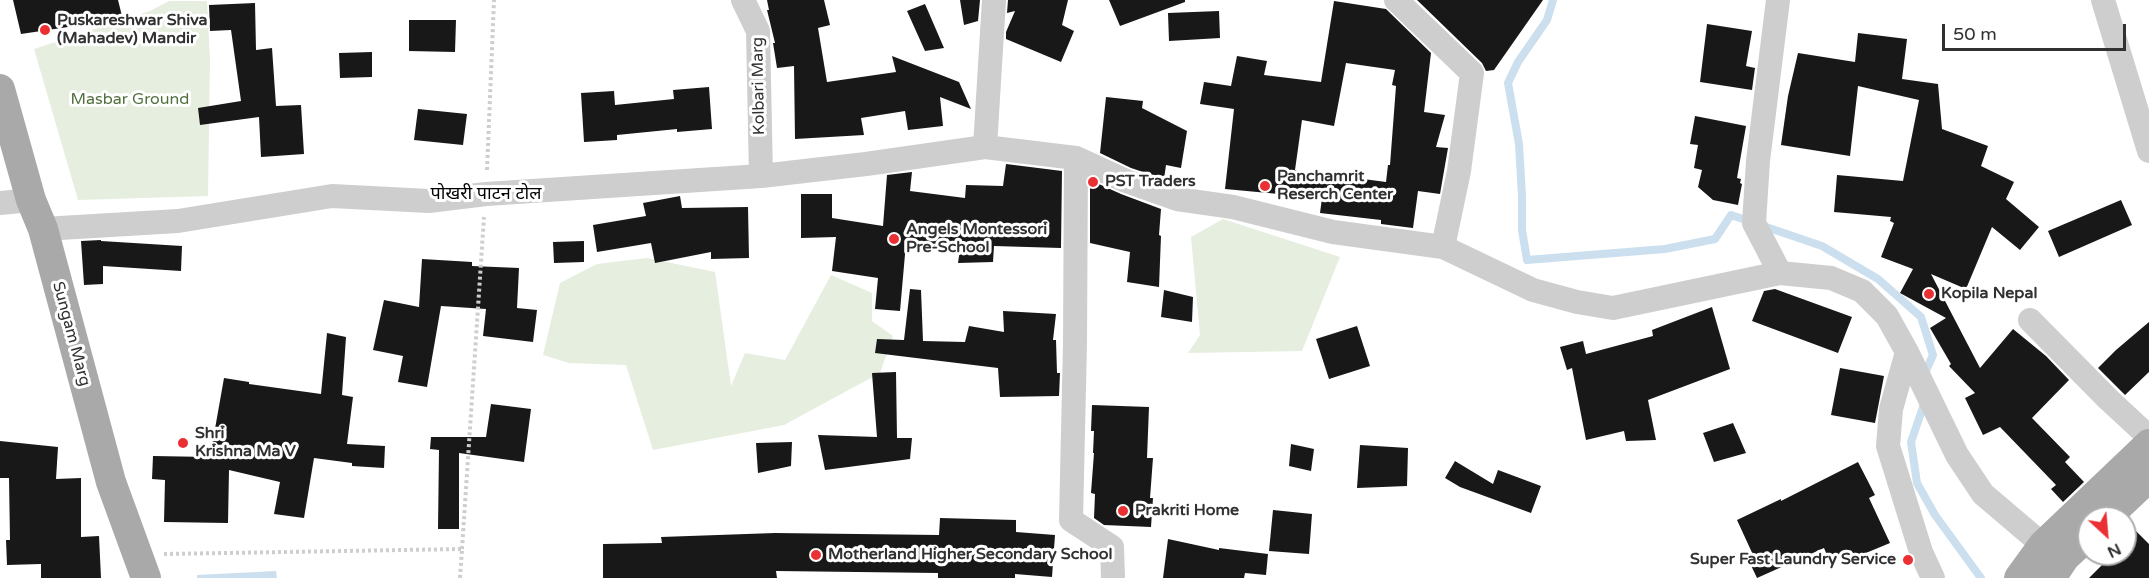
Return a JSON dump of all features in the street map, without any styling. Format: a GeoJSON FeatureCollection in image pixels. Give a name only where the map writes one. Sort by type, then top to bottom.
{"type":"FeatureCollection","features":[{"type":"Feature","properties":{"kind":"main road","name":"Sungam Marg"},"geometry":{"type":"LineString","coordinates":[[0,89],[31,200],[42,229],[111,482],[141,566]]}},
{"type":"Feature","properties":{"kind":"main road"},"geometry":{"type":"LineString","coordinates":[[2053,560],[2149,444]]}},
{"type":"Feature","properties":{"kind":"main road"},"geometry":{"type":"LineString","coordinates":[[2119,506],[2149,477]]}},
{"type":"Feature","properties":{"kind":"main road"},"geometry":{"type":"LineString","coordinates":[[2019,578],[2053,560],[2077,543]]}},
{"type":"Feature","properties":{"kind":"street","name":"Kolbari Marg"},"geometry":{"type":"LineString","coordinates":[[743,0],[758,31],[761,176]]}},
{"type":"Feature","properties":{"kind":"street"},"geometry":{"type":"LineString","coordinates":[[985,147],[994,0]]}},
{"type":"Feature","properties":{"kind":"street"},"geometry":{"type":"LineString","coordinates":[[1396,0],[1472,73],[1459,171],[1443,247]]}},
{"type":"Feature","properties":{"kind":"street"},"geometry":{"type":"LineString","coordinates":[[1778,0],[1758,161],[1754,223],[1780,273]]}},
{"type":"Feature","properties":{"kind":"street"},"geometry":{"type":"LineString","coordinates":[[2103,0],[2149,151]]}},
{"type":"Feature","properties":{"kind":"street"},"geometry":{"type":"LineString","coordinates":[[42,229],[178,221],[332,196],[429,201],[486,194],[761,176],[985,147],[1076,158],[1126,181],[1177,199],[1233,207],[1333,232],[1443,247],[1533,290],[1577,302],[1613,308],[1780,273],[1831,278],[1862,291],[1887,316],[1957,455],[1983,494],[2053,560]]}},
{"type":"Feature","properties":{"kind":"street"},"geometry":{"type":"LineString","coordinates":[[1076,158],[1071,520],[1112,547],[1113,578]]}},
{"type":"Feature","properties":{"kind":"street"},"geometry":{"type":"LineString","coordinates":[[0,202],[31,200]]}},
{"type":"Feature","properties":{"kind":"street"},"geometry":{"type":"LineString","coordinates":[[2030,320],[2149,437]]}},
{"type":"Feature","properties":{"kind":"street"},"geometry":{"type":"LineString","coordinates":[[1907,352],[1891,409],[1888,446],[1921,552],[1933,578]]}},
{"type":"Feature","properties":{"kind":"path"},"geometry":{"type":"LineString","coordinates":[[460,578],[486,194],[494,0]]}},
{"type":"Feature","properties":{"kind":"path"},"geometry":{"type":"LineString","coordinates":[[141,566],[462,549]]}},
{"type":"Feature","properties":{"kind":"green space","name":"Masbar Ground"},"geometry":{"type":"Polygon","coordinates":[[[169,1],[207,1],[210,60],[208,196],[78,200],[34,49],[150,11],[169,1]]]}},
{"type":"Feature","properties":{"kind":"green space"},"geometry":{"type":"Polygon","coordinates":[[[1223,219],[1340,257],[1302,351],[1188,353],[1200,335],[1191,237],[1223,219]]]}},
{"type":"Feature","properties":{"kind":"green space"},"geometry":{"type":"Polygon","coordinates":[[[647,258],[715,272],[731,386],[745,353],[785,360],[831,275],[872,293],[872,321],[893,336],[880,373],[784,425],[653,450],[626,365],[569,363],[543,355],[560,283],[597,264],[647,258]]]}},
{"type":"Feature","properties":{"kind":"water"},"geometry":{"type":"Polygon","coordinates":[[[276,571],[277,578],[197,578],[197,575],[276,571]]]}},
{"type":"Feature","properties":{"kind":"building","name":"Puskareshwar Shiva (Mahadev) Mandir"},"geometry":{"type":"Polygon","coordinates":[[[13,0],[118,0],[122,16],[88,24],[21,34],[13,0]]]}},
{"type":"Feature","properties":{"kind":"building"},"geometry":{"type":"Polygon","coordinates":[[[767,0],[824,0],[830,25],[818,28],[827,82],[896,72],[892,56],[959,82],[971,109],[940,97],[943,126],[908,130],[905,111],[861,118],[864,135],[795,139],[794,66],[777,68],[767,0]]]}},
{"type":"Feature","properties":{"kind":"building"},"geometry":{"type":"Polygon","coordinates":[[[960,0],[980,0],[978,21],[964,25],[960,0]]]}},
{"type":"Feature","properties":{"kind":"building"},"geometry":{"type":"Polygon","coordinates":[[[1008,0],[1068,0],[1062,25],[1074,31],[1061,62],[1006,39],[1006,32],[1015,11],[1007,13],[1008,0]]]}},
{"type":"Feature","properties":{"kind":"building"},"geometry":{"type":"Polygon","coordinates":[[[1109,0],[1185,0],[1185,2],[1120,26],[1109,0]]]}},
{"type":"Feature","properties":{"kind":"building"},"geometry":{"type":"Polygon","coordinates":[[[1417,0],[1543,0],[1494,70],[1486,71],[1482,63],[1417,0]]]}},
{"type":"Feature","properties":{"kind":"building"},"geometry":{"type":"Polygon","coordinates":[[[1334,1],[1386,9],[1431,53],[1424,112],[1445,115],[1436,147],[1448,148],[1440,194],[1418,191],[1413,228],[1381,224],[1381,220],[1320,213],[1322,198],[1225,189],[1234,109],[1200,104],[1204,82],[1231,86],[1237,56],[1267,61],[1264,75],[1321,82],[1334,1]],[[1346,63],[1334,126],[1302,120],[1295,170],[1386,182],[1388,165],[1390,165],[1396,86],[1392,85],[1395,70],[1346,63]]]}},
{"type":"Feature","properties":{"kind":"building"},"geometry":{"type":"Polygon","coordinates":[[[255,3],[256,50],[272,48],[276,106],[301,105],[304,154],[261,157],[259,117],[200,125],[198,108],[241,101],[231,30],[210,31],[209,5],[255,3]]]}},
{"type":"Feature","properties":{"kind":"building"},"geometry":{"type":"Polygon","coordinates":[[[925,4],[944,48],[925,51],[907,11],[925,4]]]}},
{"type":"Feature","properties":{"kind":"building"},"geometry":{"type":"Polygon","coordinates":[[[1219,11],[1220,38],[1169,41],[1168,13],[1219,11]]]}},
{"type":"Feature","properties":{"kind":"building"},"geometry":{"type":"Polygon","coordinates":[[[409,20],[456,20],[455,52],[409,51],[409,20]]]}},
{"type":"Feature","properties":{"kind":"building"},"geometry":{"type":"Polygon","coordinates":[[[1707,24],[1752,31],[1746,66],[1755,68],[1752,90],[1700,82],[1707,24]]]}},
{"type":"Feature","properties":{"kind":"building"},"geometry":{"type":"Polygon","coordinates":[[[1858,33],[1907,39],[1902,79],[1938,84],[1942,129],[1988,146],[1981,166],[2014,182],[2006,199],[2039,227],[2020,250],[1992,227],[1966,289],[1931,274],[1980,368],[2013,329],[2046,356],[2069,380],[2032,418],[2070,457],[2065,462],[2084,482],[2063,502],[2051,489],[2056,485],[2000,427],[1983,435],[1965,398],[1975,393],[1949,366],[1951,364],[1930,328],[1946,318],[1900,293],[1913,269],[1881,257],[1894,223],[1890,221],[1891,217],[1834,212],[1837,175],[1903,181],[1919,100],[1858,86],[1850,156],[1781,145],[1788,96],[1798,53],[1855,62],[1858,33]]]}},
{"type":"Feature","properties":{"kind":"building"},"geometry":{"type":"Polygon","coordinates":[[[372,52],[372,77],[340,78],[339,53],[372,52]]]}},
{"type":"Feature","properties":{"kind":"building"},"geometry":{"type":"Polygon","coordinates":[[[709,87],[712,129],[677,132],[677,129],[617,135],[617,140],[584,142],[581,93],[614,91],[615,105],[674,99],[673,90],[709,87]]]}},
{"type":"Feature","properties":{"kind":"building"},"geometry":{"type":"Polygon","coordinates":[[[1106,97],[1143,101],[1142,108],[1187,131],[1181,168],[1166,165],[1164,179],[1131,168],[1100,153],[1106,97]]]}},
{"type":"Feature","properties":{"kind":"building"},"geometry":{"type":"Polygon","coordinates":[[[418,109],[467,114],[463,145],[414,140],[418,109]]]}},
{"type":"Feature","properties":{"kind":"building"},"geometry":{"type":"Polygon","coordinates":[[[1695,116],[1746,126],[1737,178],[1741,179],[1742,184],[1738,205],[1713,200],[1698,187],[1702,170],[1694,168],[1698,145],[1690,144],[1695,116]]]}},
{"type":"Feature","properties":{"kind":"building"},"geometry":{"type":"Polygon","coordinates":[[[1006,164],[1062,171],[1061,248],[994,246],[993,262],[958,263],[960,249],[906,243],[900,311],[875,309],[878,278],[832,271],[836,237],[801,238],[801,194],[832,194],[832,218],[883,226],[887,175],[912,172],[910,191],[965,198],[966,185],[1003,186],[1006,164]]]}},
{"type":"Feature","properties":{"kind":"building"},"geometry":{"type":"Polygon","coordinates":[[[1090,180],[1161,209],[1159,287],[1127,282],[1130,252],[1090,243],[1090,180]]]}},
{"type":"Feature","properties":{"kind":"building"},"geometry":{"type":"Polygon","coordinates":[[[680,196],[682,208],[748,207],[749,258],[711,259],[711,252],[655,263],[651,243],[597,252],[593,225],[646,216],[643,203],[680,196]]]}},
{"type":"Feature","properties":{"kind":"building"},"geometry":{"type":"Polygon","coordinates":[[[2121,200],[2132,225],[2059,257],[2048,231],[2121,200]]]}},
{"type":"Feature","properties":{"kind":"building"},"geometry":{"type":"Polygon","coordinates":[[[101,240],[182,246],[181,271],[103,266],[103,284],[84,285],[81,241],[101,240]]]}},
{"type":"Feature","properties":{"kind":"building"},"geometry":{"type":"Polygon","coordinates":[[[584,241],[584,262],[554,263],[553,242],[584,241]]]}},
{"type":"Feature","properties":{"kind":"building"},"geometry":{"type":"Polygon","coordinates":[[[422,259],[472,262],[472,266],[519,268],[517,308],[537,310],[533,342],[483,336],[486,309],[441,306],[427,387],[398,382],[403,356],[373,350],[384,300],[419,307],[422,259]]]}},
{"type":"Feature","properties":{"kind":"building"},"geometry":{"type":"Polygon","coordinates":[[[910,289],[921,290],[923,341],[965,342],[969,326],[1004,332],[1003,311],[1056,314],[1053,340],[1056,340],[1057,373],[1060,373],[1059,396],[1000,397],[998,368],[875,353],[877,339],[904,340],[910,289]]]}},
{"type":"Feature","properties":{"kind":"building"},"geometry":{"type":"Polygon","coordinates":[[[1775,289],[1852,317],[1838,353],[1752,321],[1764,291],[1775,289]]]}},
{"type":"Feature","properties":{"kind":"building"},"geometry":{"type":"Polygon","coordinates":[[[1164,290],[1193,297],[1192,322],[1161,317],[1164,290]]]}},
{"type":"Feature","properties":{"kind":"building"},"geometry":{"type":"Polygon","coordinates":[[[1712,307],[1730,369],[1648,400],[1656,440],[1626,441],[1624,431],[1586,440],[1572,368],[1567,370],[1560,347],[1583,341],[1586,354],[1653,336],[1652,330],[1712,307]]]}},
{"type":"Feature","properties":{"kind":"building"},"geometry":{"type":"Polygon","coordinates":[[[2149,322],[2149,372],[2125,395],[2098,368],[2149,322]]]}},
{"type":"Feature","properties":{"kind":"building"},"geometry":{"type":"Polygon","coordinates":[[[1357,326],[1370,366],[1329,379],[1316,339],[1357,326]]]}},
{"type":"Feature","properties":{"kind":"building"},"geometry":{"type":"Polygon","coordinates":[[[327,333],[346,337],[342,395],[353,397],[347,444],[385,446],[384,468],[352,466],[352,463],[314,458],[304,518],[274,514],[280,482],[229,470],[228,523],[164,522],[165,480],[152,479],[153,456],[210,457],[224,378],[249,382],[249,384],[321,394],[327,333]]]}},
{"type":"Feature","properties":{"kind":"building"},"geometry":{"type":"Polygon","coordinates":[[[1840,368],[1884,376],[1875,423],[1831,415],[1840,368]]]}},
{"type":"Feature","properties":{"kind":"building"},"geometry":{"type":"Polygon","coordinates":[[[896,372],[897,438],[912,438],[910,459],[825,470],[818,435],[877,437],[872,373],[896,372]]]}},
{"type":"Feature","properties":{"kind":"building"},"geometry":{"type":"Polygon","coordinates":[[[491,404],[531,409],[524,462],[459,453],[459,529],[438,529],[439,450],[430,449],[431,437],[486,437],[491,404]]]}},
{"type":"Feature","properties":{"kind":"building"},"geometry":{"type":"Polygon","coordinates":[[[1092,405],[1149,407],[1147,458],[1153,458],[1150,498],[1153,498],[1151,527],[1104,525],[1094,518],[1095,494],[1091,493],[1094,453],[1094,431],[1091,431],[1092,405]]]}},
{"type":"Feature","properties":{"kind":"building"},"geometry":{"type":"Polygon","coordinates":[[[1733,423],[1746,453],[1714,462],[1703,433],[1733,423]]]}},
{"type":"Feature","properties":{"kind":"building"},"geometry":{"type":"Polygon","coordinates":[[[0,441],[58,447],[56,479],[81,478],[81,537],[99,536],[101,578],[41,578],[41,564],[7,565],[6,540],[10,540],[9,478],[0,478],[0,441]]]}},
{"type":"Feature","properties":{"kind":"building"},"geometry":{"type":"Polygon","coordinates":[[[792,442],[791,466],[758,473],[756,443],[792,442]]]}},
{"type":"Feature","properties":{"kind":"building"},"geometry":{"type":"Polygon","coordinates":[[[1291,444],[1314,449],[1311,471],[1289,466],[1291,444]]]}},
{"type":"Feature","properties":{"kind":"building"},"geometry":{"type":"Polygon","coordinates":[[[1360,445],[1408,448],[1407,486],[1357,488],[1360,445]]]}},
{"type":"Feature","properties":{"kind":"building"},"geometry":{"type":"Polygon","coordinates":[[[1455,461],[1493,484],[1498,470],[1541,486],[1531,513],[1460,487],[1445,478],[1455,461]]]}},
{"type":"Feature","properties":{"kind":"building"},"geometry":{"type":"Polygon","coordinates":[[[1858,462],[1875,495],[1869,498],[1890,543],[1849,560],[1846,551],[1829,560],[1824,548],[1757,578],[1748,559],[1754,557],[1737,520],[1781,499],[1781,501],[1858,462]]]}},
{"type":"Feature","properties":{"kind":"building"},"geometry":{"type":"Polygon","coordinates":[[[1273,510],[1312,514],[1309,554],[1269,551],[1273,510]]]}},
{"type":"Feature","properties":{"kind":"building"},"geometry":{"type":"Polygon","coordinates":[[[940,518],[1016,520],[1016,532],[1055,535],[1052,577],[1015,574],[1015,578],[938,578],[938,573],[776,571],[777,578],[603,578],[603,544],[662,543],[661,537],[775,533],[939,535],[940,518]]]}},
{"type":"Feature","properties":{"kind":"building"},"geometry":{"type":"Polygon","coordinates":[[[2137,532],[2149,544],[2149,578],[2089,578],[2101,566],[2137,566],[2137,532]]]}},
{"type":"Feature","properties":{"kind":"building"},"geometry":{"type":"Polygon","coordinates":[[[1168,539],[1219,550],[1219,548],[1268,554],[1266,575],[1245,573],[1244,578],[1163,578],[1168,539]]]}},
{"type":"Feature","properties":{"kind":"waterway"},"geometry":{"type":"LineString","coordinates":[[1553,0],[1547,20],[1518,62],[1508,83],[1519,144],[1522,230],[1527,260],[1665,249],[1715,239],[1731,215],[1822,246],[1878,279],[1921,317],[1933,355],[1924,375]]}},
{"type":"Feature","properties":{"kind":"waterway"},"geometry":{"type":"LineString","coordinates":[[1923,401],[1911,442],[1917,483],[1935,515],[1981,578]]}},
{"type":"Feature","properties":{"kind":"place","name":"Puskareshwar Shiva (Mahadev) Mandir"},"geometry":{"type":"Point","coordinates":[45,30]}},
{"type":"Feature","properties":{"kind":"place","name":"PST Traders"},"geometry":{"type":"Point","coordinates":[1093,182]}},
{"type":"Feature","properties":{"kind":"place","name":"Panchamrit Reserch Center"},"geometry":{"type":"Point","coordinates":[1265,186]}},
{"type":"Feature","properties":{"kind":"place","name":"Angels Montessori Pre-School"},"geometry":{"type":"Point","coordinates":[894,239]}},
{"type":"Feature","properties":{"kind":"place","name":"Kopila Nepal"},"geometry":{"type":"Point","coordinates":[1929,294]}},
{"type":"Feature","properties":{"kind":"place","name":"Shri Krishna Ma V"},"geometry":{"type":"Point","coordinates":[183,443]}},
{"type":"Feature","properties":{"kind":"place","name":"Prakriti Home"},"geometry":{"type":"Point","coordinates":[1123,511]}},
{"type":"Feature","properties":{"kind":"place","name":"Motherland Higher Secondary School"},"geometry":{"type":"Point","coordinates":[816,555]}},
{"type":"Feature","properties":{"kind":"place","name":"Super Fast Laundry Service"},"geometry":{"type":"Point","coordinates":[1908,560]}},
{"type":"Feature","properties":{"kind":"district","name":"पोखरी पाटन टोल"},"geometry":{"type":"Point","coordinates":[486,194]}}]}
